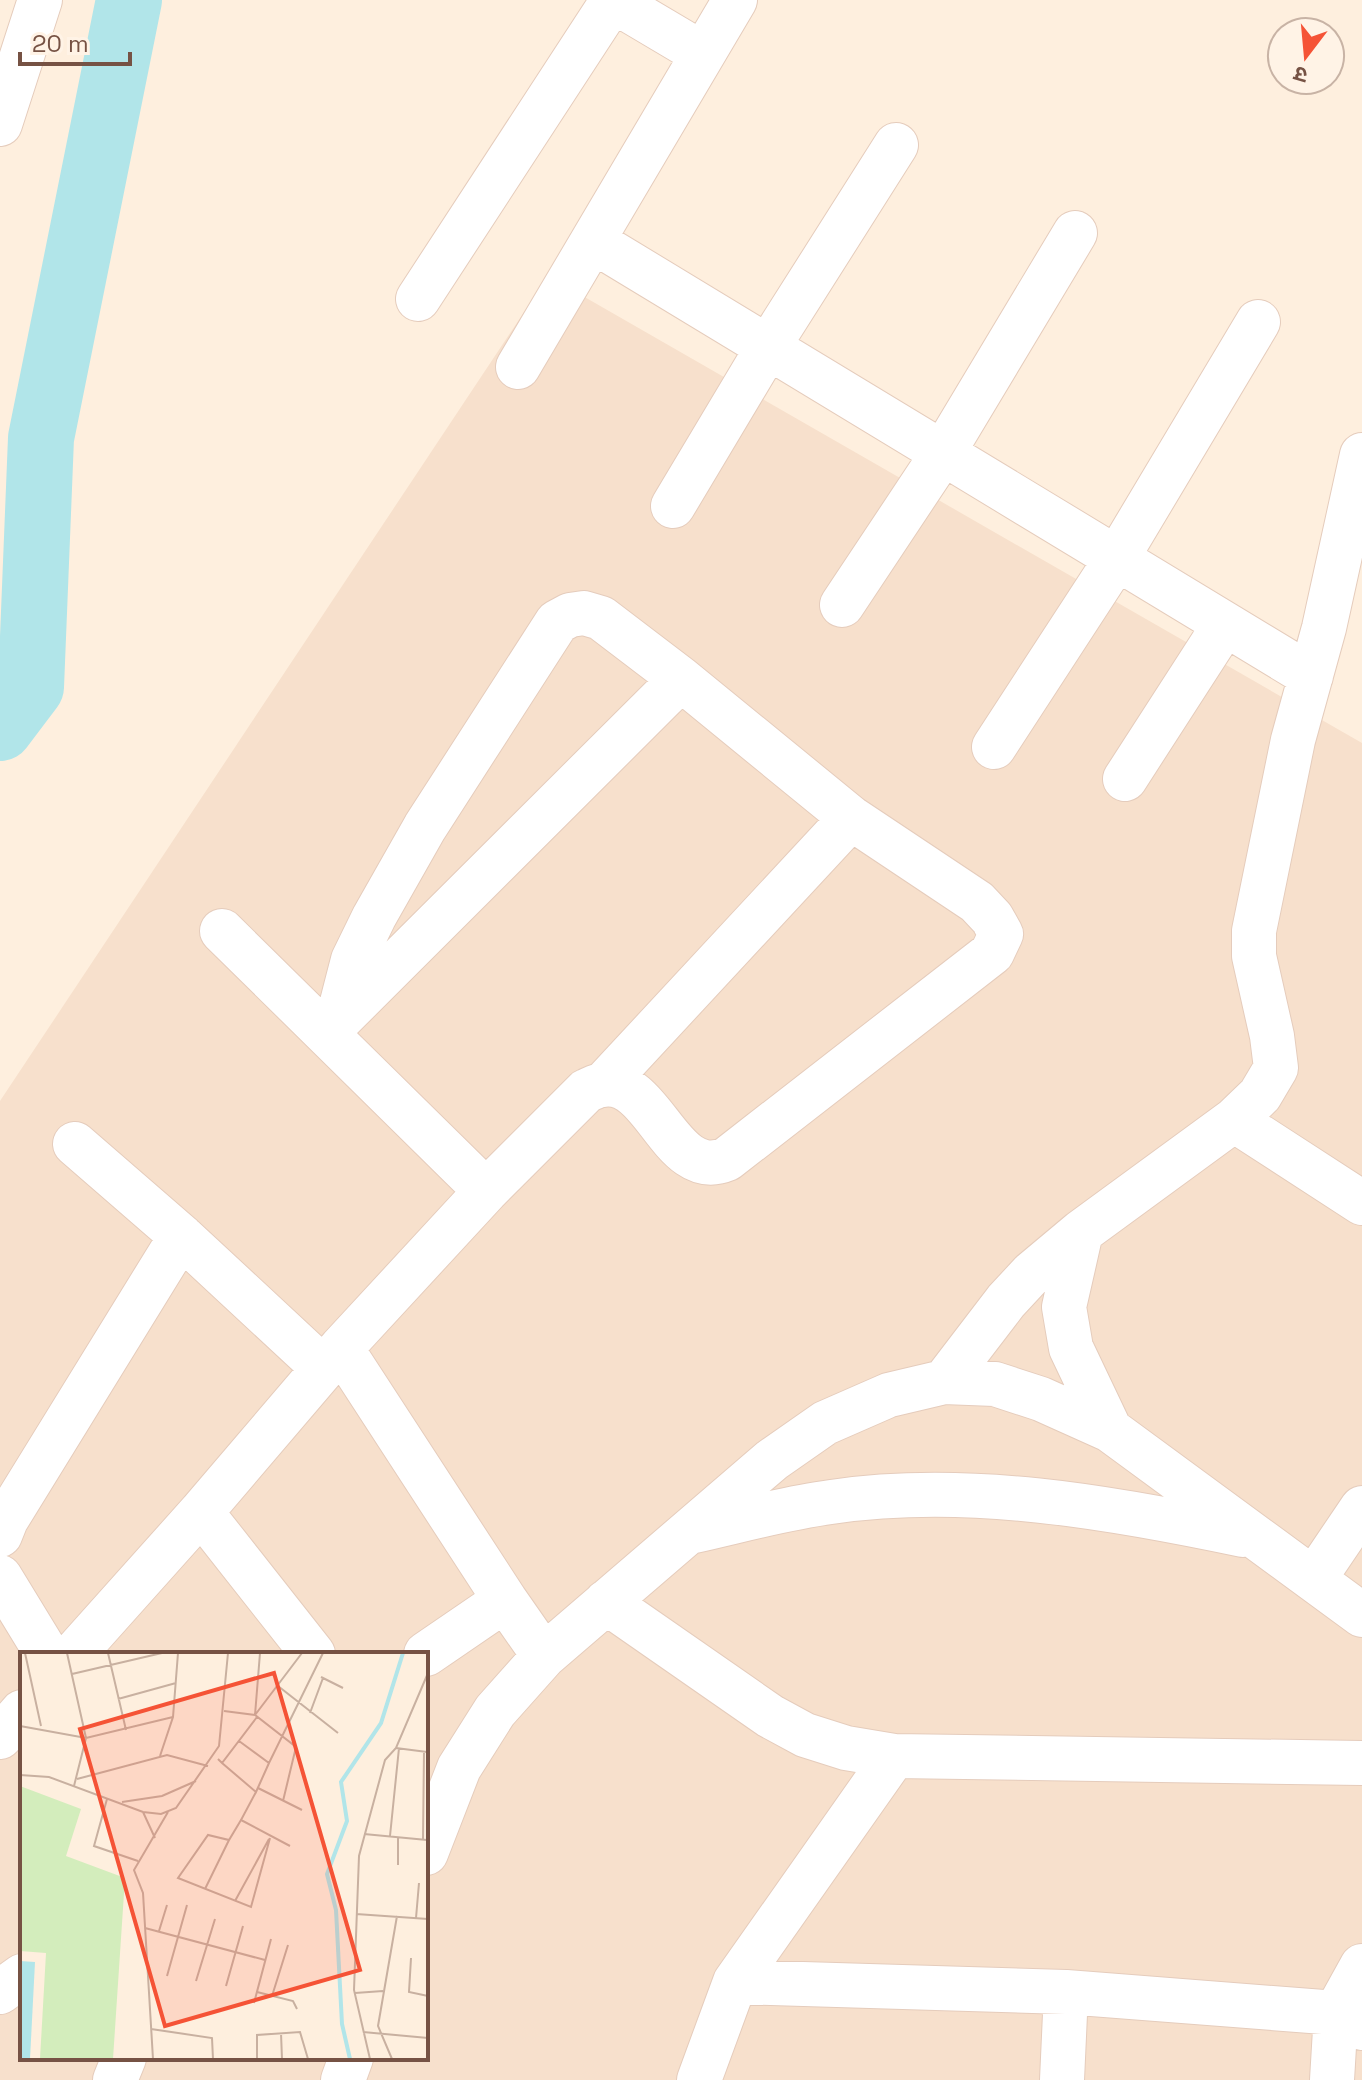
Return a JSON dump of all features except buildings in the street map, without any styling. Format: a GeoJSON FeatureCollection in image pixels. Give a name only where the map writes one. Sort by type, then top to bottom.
{"type":"FeatureCollection","features":[{"type":"Feature","properties":{"kind":"street"},"geometry":{"type":"LineString","coordinates":[[0,124],[40,0]]}},
{"type":"Feature","properties":{"kind":"street"},"geometry":{"type":"LineString","coordinates":[[418,299],[612,0],[703,54]]}},
{"type":"Feature","properties":{"kind":"street"},"geometry":{"type":"LineString","coordinates":[[518,367],[735,0]]}},
{"type":"Feature","properties":{"kind":"street"},"geometry":{"type":"LineString","coordinates":[[673,506],[768,347],[896,145]]}},
{"type":"Feature","properties":{"kind":"street"},"geometry":{"type":"LineString","coordinates":[[842,605],[943,453],[1075,233]]}},
{"type":"Feature","properties":{"kind":"street"},"geometry":{"type":"LineString","coordinates":[[593,241],[1311,676]]}},
{"type":"Feature","properties":{"kind":"street"},"geometry":{"type":"LineString","coordinates":[[994,747],[1117,558],[1258,322]]}},
{"type":"Feature","properties":{"kind":"street"},"geometry":{"type":"LineString","coordinates":[[944,1382],[1006,1301],[1032,1273],[1081,1232],[1234,1120],[1260,1095],[1276,1068],[1254,956],[1254,931],[1293,740],[1311,676],[1362,455]]}},
{"type":"Feature","properties":{"kind":"street"},"geometry":{"type":"LineString","coordinates":[[332,1030],[353,960],[425,827],[557,622],[570,615],[584,613],[601,618],[681,679],[851,818],[977,902],[1001,934],[992,953],[727,1159],[715,1164],[701,1162],[685,1152],[637,1098],[624,1089],[604,1084]]}},
{"type":"Feature","properties":{"kind":"street"},"geometry":{"type":"LineString","coordinates":[[1125,779],[1225,624]]}},
{"type":"Feature","properties":{"kind":"street"},"geometry":{"type":"LineString","coordinates":[[332,1030],[681,679]]}},
{"type":"Feature","properties":{"kind":"street"},"geometry":{"type":"LineString","coordinates":[[76,1652],[201,1512],[332,1358],[486,1191],[586,1091],[604,1084],[851,818]]}},
{"type":"Feature","properties":{"kind":"street"},"geometry":{"type":"LineString","coordinates":[[222,931],[332,1030],[486,1191]]}},
{"type":"Feature","properties":{"kind":"street"},"geometry":{"type":"LineString","coordinates":[[1234,1120],[1362,1203]]}},
{"type":"Feature","properties":{"kind":"street"},"geometry":{"type":"LineString","coordinates":[[75,1144],[181,1236],[332,1358],[544,1656]]}},
{"type":"Feature","properties":{"kind":"street"},"geometry":{"type":"LineString","coordinates":[[1081,1232],[1064,1307],[1071,1348],[1110,1430]]}},
{"type":"Feature","properties":{"kind":"street"},"geometry":{"type":"LineString","coordinates":[[0,1535],[6,1520],[181,1236]]}},
{"type":"Feature","properties":{"kind":"street"},"geometry":{"type":"LineString","coordinates":[[428,1848],[459,1768],[495,1711],[544,1656],[772,1460],[825,1423],[889,1395],[944,1382],[995,1384],[1041,1399],[1110,1430],[1362,1615]]}},
{"type":"Feature","properties":{"kind":"street"},"geometry":{"type":"LineString","coordinates":[[690,1532],[832,1502],[955,1495],[1148,1515],[1257,1538]]}},
{"type":"Feature","properties":{"kind":"street"},"geometry":{"type":"LineString","coordinates":[[1314,1579],[1362,1508]]}},
{"type":"Feature","properties":{"kind":"street"},"geometry":{"type":"LineString","coordinates":[[201,1512],[311,1652]]}},
{"type":"Feature","properties":{"kind":"street"},"geometry":{"type":"LineString","coordinates":[[0,1577],[46,1652]]}},
{"type":"Feature","properties":{"kind":"street"},"geometry":{"type":"LineString","coordinates":[[428,1653],[505,1600]]}},
{"type":"Feature","properties":{"kind":"street"},"geometry":{"type":"LineString","coordinates":[[606,1602],[770,1716],[805,1735],[846,1748],[894,1756],[1362,1763]]}},
{"type":"Feature","properties":{"kind":"street"},"geometry":{"type":"LineString","coordinates":[[0,1737],[20,1714]]}},
{"type":"Feature","properties":{"kind":"street"},"geometry":{"type":"LineString","coordinates":[[699,2080],[735,1982],[894,1756]]}},
{"type":"Feature","properties":{"kind":"street"},"geometry":{"type":"LineString","coordinates":[[1332,2080],[1362,1966]]}},
{"type":"Feature","properties":{"kind":"street"},"geometry":{"type":"LineString","coordinates":[[735,1982],[1066,1992],[1349,2021]]}},
{"type":"Feature","properties":{"kind":"street"},"geometry":{"type":"LineString","coordinates":[[1062,2080],[1066,1992]]}},
{"type":"Feature","properties":{"kind":"street"},"geometry":{"type":"LineString","coordinates":[[115,2080],[123,2060]]}},
{"type":"Feature","properties":{"kind":"street"},"geometry":{"type":"LineString","coordinates":[[343,2080],[350,2060]]}},
{"type":"Feature","properties":{"kind":"shaded area"},"geometry":{"type":"Polygon","coordinates":[[[548,276],[1362,743],[1362,2080],[0,2080],[0,1101],[548,276]]]}},
{"type":"Feature","properties":{"kind":"waterway"},"geometry":{"type":"LineString","coordinates":[[0,728],[31,687],[41,438],[129,0]]}}]}
